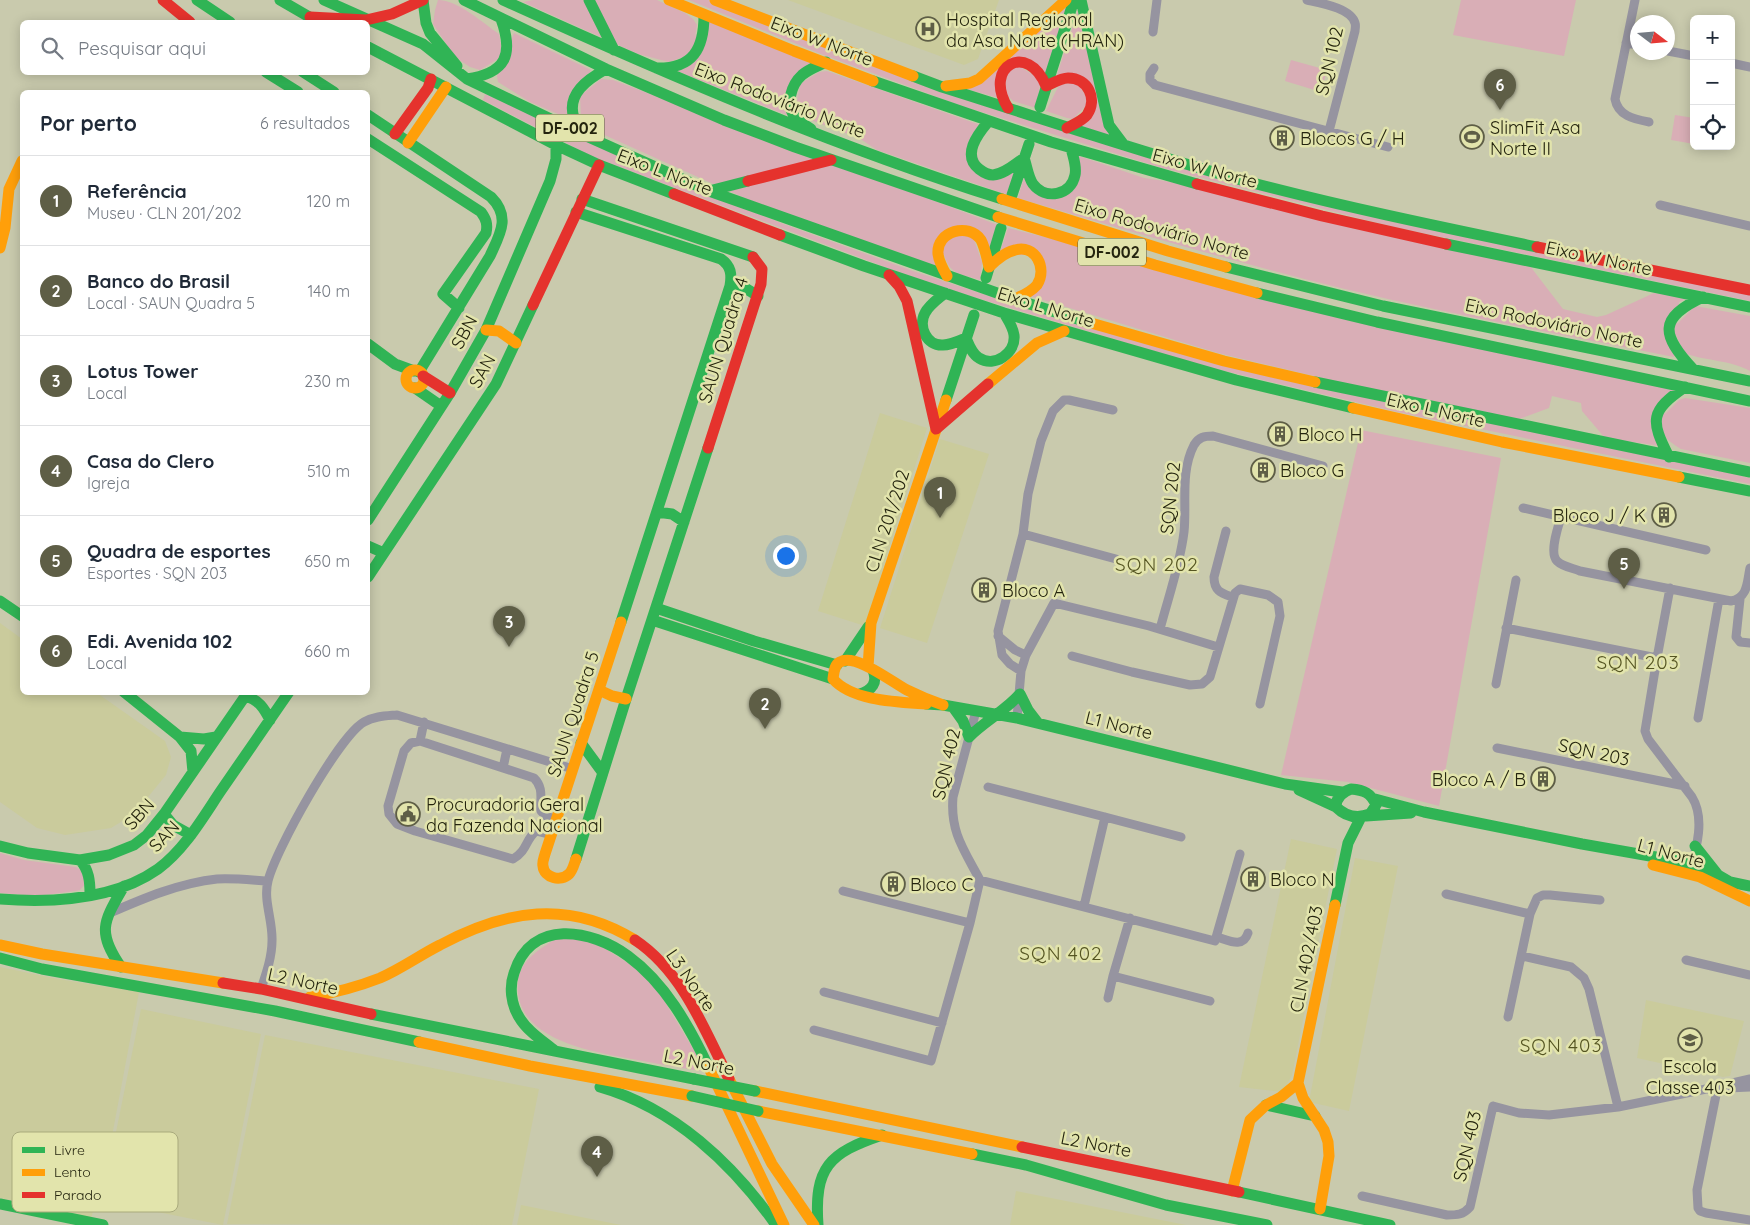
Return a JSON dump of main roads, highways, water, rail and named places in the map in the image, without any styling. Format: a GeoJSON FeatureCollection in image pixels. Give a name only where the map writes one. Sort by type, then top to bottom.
{"type":"FeatureCollection","features":[{"type":"Feature","properties":{"kind":"main road"},"geometry":{"type":"LineString","coordinates":[[163,0],[187,20],[197,0],[212,4],[228,20]]}},
{"type":"Feature","properties":{"kind":"main road"},"geometry":{"type":"LineString","coordinates":[[280,0],[315,20],[366,20],[392,14],[423,0],[426,23],[430,33],[467,79],[486,75],[496,69],[503,61],[507,39],[500,19]]}},
{"type":"Feature","properties":{"kind":"main road","name":"DF-002"},"geometry":{"type":"LineString","coordinates":[[324,0],[366,20]]}},
{"type":"Feature","properties":{"kind":"main road","name":"Eixo Rodoviário Norte"},"geometry":{"type":"LineString","coordinates":[[464,0],[606,70],[724,120],[971,209],[1155,266],[1229,286],[1377,322],[1750,401]]}},
{"type":"Feature","properties":{"kind":"main road","name":"Eixo Rodoviário Norte"},"geometry":{"type":"LineString","coordinates":[[506,0],[653,68],[825,138],[989,195],[1168,251],[1266,278],[1383,306],[1750,381]]}},
{"type":"Feature","properties":{"kind":"main road"},"geometry":{"type":"LineString","coordinates":[[589,0],[614,50]]}},
{"type":"Feature","properties":{"kind":"main road","name":"Eixo W Norte"},"geometry":{"type":"LineString","coordinates":[[669,0],[826,62],[988,122],[1188,182],[1360,226],[1750,307]]}},
{"type":"Feature","properties":{"kind":"main road"},"geometry":{"type":"LineString","coordinates":[[942,87],[960,85],[979,79],[1066,0]]}},
{"type":"Feature","properties":{"kind":"main road"},"geometry":{"type":"LineString","coordinates":[[1040,107],[1074,0]]}},
{"type":"Feature","properties":{"kind":"main road"},"geometry":{"type":"LineString","coordinates":[[1081,0],[1106,114],[1110,125],[1124,145]]}},
{"type":"Feature","properties":{"kind":"main road","name":"Eixo W Norte"},"geometry":{"type":"LineString","coordinates":[[718,1],[942,87],[1067,128],[1250,182],[1406,220],[1750,290]]}},
{"type":"Feature","properties":{"kind":"main road"},"geometry":{"type":"LineString","coordinates":[[653,68],[678,67],[686,62],[696,50],[702,38],[704,15]]}},
{"type":"Feature","properties":{"kind":"main road","name":"DF-002"},"geometry":{"type":"LineString","coordinates":[[370,21],[404,34],[423,44],[467,79],[584,135],[709,191]]}},
{"type":"Feature","properties":{"kind":"main road","name":"Eixo L Norte"},"geometry":{"type":"LineString","coordinates":[[370,47],[556,145],[599,165],[888,274],[1004,313],[1236,380],[1368,412],[1502,442],[1750,491]]}},
{"type":"Feature","properties":{"kind":"main road"},"geometry":{"type":"LineString","coordinates":[[825,138],[793,114],[790,96],[796,82],[802,75],[826,62]]}},
{"type":"Feature","properties":{"kind":"main road"},"geometry":{"type":"LineString","coordinates":[[1008,108],[999,89],[999,80],[1001,74],[1012,63],[1030,64],[1041,75],[1046,86]]}},
{"type":"Feature","properties":{"kind":"main road"},"geometry":{"type":"LineString","coordinates":[[584,135],[574,118],[572,110],[576,92],[582,84],[606,70]]}},
{"type":"Feature","properties":{"kind":"main road"},"geometry":{"type":"LineString","coordinates":[[271,75],[295,90]]}},
{"type":"Feature","properties":{"kind":"main road"},"geometry":{"type":"LineString","coordinates":[[308,75],[331,90]]}},
{"type":"Feature","properties":{"kind":"main road"},"geometry":{"type":"LineString","coordinates":[[1046,86],[1069,78],[1087,84],[1090,89],[1093,96],[1090,109],[1085,116],[1067,128]]}},
{"type":"Feature","properties":{"kind":"main road"},"geometry":{"type":"LineString","coordinates":[[395,134],[428,88],[432,79]]}},
{"type":"Feature","properties":{"kind":"main road"},"geometry":{"type":"LineString","coordinates":[[408,143],[446,87]]}},
{"type":"Feature","properties":{"kind":"main road"},"geometry":{"type":"LineString","coordinates":[[370,116],[491,197],[502,211],[503,222],[490,256],[415,377]]}},
{"type":"Feature","properties":{"kind":"main road"},"geometry":{"type":"LineString","coordinates":[[988,122],[975,137],[971,150],[972,162],[978,168],[989,174],[999,174],[1024,158]]}},
{"type":"Feature","properties":{"kind":"main road"},"geometry":{"type":"LineString","coordinates":[[370,140],[481,212],[488,225],[486,233],[443,294],[459,308]]}},
{"type":"Feature","properties":{"kind":"main road"},"geometry":{"type":"LineString","coordinates":[[1012,195],[1029,144]]}},
{"type":"Feature","properties":{"kind":"main road","name":"SBN"},"geometry":{"type":"LineString","coordinates":[[370,517],[450,392],[486,330],[550,180],[556,163],[556,145]]}},
{"type":"Feature","properties":{"kind":"main road"},"geometry":{"type":"LineString","coordinates":[[1024,158],[1035,186],[1055,195],[1066,193],[1075,179],[1076,172],[1071,148]]}},
{"type":"Feature","properties":{"kind":"main road"},"geometry":{"type":"LineString","coordinates":[[709,191],[831,160]]}},
{"type":"Feature","properties":{"kind":"main road"},"geometry":{"type":"LineString","coordinates":[[2,243],[8,193],[20,165]]}},
{"type":"Feature","properties":{"kind":"main road","name":"SAN"},"geometry":{"type":"LineString","coordinates":[[370,574],[496,384],[599,165]]}},
{"type":"Feature","properties":{"kind":"main road"},"geometry":{"type":"LineString","coordinates":[[431,180],[448,169]]}},
{"type":"Feature","properties":{"kind":"main road"},"geometry":{"type":"LineString","coordinates":[[442,187],[448,169]]}},
{"type":"Feature","properties":{"kind":"main road","name":"Eixo L Norte"},"geometry":{"type":"LineString","coordinates":[[709,191],[1014,299],[1224,361],[1332,386],[1669,457],[1750,472]]}},
{"type":"Feature","properties":{"kind":"main road","name":"SAUN Quadra 4"},"geometry":{"type":"LineString","coordinates":[[582,199],[752,256],[760,266],[762,274],[758,296],[656,608]]}},
{"type":"Feature","properties":{"kind":"main road","name":"SAUN Quadra 4"},"geometry":{"type":"LineString","coordinates":[[576,212],[721,259],[727,263],[732,273],[730,286],[628,600]]}},
{"type":"Feature","properties":{"kind":"main road"},"geometry":{"type":"LineString","coordinates":[[988,273],[1002,228]]}},
{"type":"Feature","properties":{"kind":"main road"},"geometry":{"type":"LineString","coordinates":[[947,276],[938,250],[943,238],[953,230],[966,230],[982,241],[988,273]]}},
{"type":"Feature","properties":{"kind":"main road"},"geometry":{"type":"LineString","coordinates":[[988,273],[1001,256],[1010,250],[1024,249],[1036,255],[1041,267],[1041,276],[1038,284],[1033,290],[1014,299]]}},
{"type":"Feature","properties":{"kind":"main road"},"geometry":{"type":"LineString","coordinates":[[888,274],[899,286],[907,301],[936,429],[1037,343],[1064,331]]}},
{"type":"Feature","properties":{"kind":"main road"},"geometry":{"type":"LineString","coordinates":[[730,286],[749,288],[758,296]]}},
{"type":"Feature","properties":{"kind":"main road"},"geometry":{"type":"LineString","coordinates":[[945,294],[934,302],[924,314],[922,327],[924,335],[939,345],[954,343],[966,338],[974,354],[984,360],[995,361],[1005,356],[1013,346],[1014,340],[1011,326],[1004,313]]}},
{"type":"Feature","properties":{"kind":"main road"},"geometry":{"type":"LineString","coordinates":[[1693,369],[1674,347],[1669,336],[1668,326],[1672,315],[1689,303],[1702,297]]}},
{"type":"Feature","properties":{"kind":"main road","name":"CLN 201/202"},"geometry":{"type":"LineString","coordinates":[[871,669],[868,652],[871,623],[974,315]]}},
{"type":"Feature","properties":{"kind":"main road"},"geometry":{"type":"LineString","coordinates":[[486,330],[499,331],[516,343]]}},
{"type":"Feature","properties":{"kind":"main road"},"geometry":{"type":"LineString","coordinates":[[370,345],[395,364],[400,373],[415,377],[450,392]]}},
{"type":"Feature","properties":{"kind":"main road"},"geometry":{"type":"LineString","coordinates":[[415,377],[441,406]]}},
{"type":"Feature","properties":{"kind":"main road"},"geometry":{"type":"LineString","coordinates":[[1669,457],[1658,436],[1655,426],[1656,416],[1663,403],[1685,388]]}},
{"type":"Feature","properties":{"kind":"main road"},"geometry":{"type":"LineString","coordinates":[[657,512],[671,512],[684,522]]}},
{"type":"Feature","properties":{"kind":"main road"},"geometry":{"type":"LineString","coordinates":[[370,547],[384,553]]}},
{"type":"Feature","properties":{"kind":"main road","name":"SAUN Quadra 5"},"geometry":{"type":"LineString","coordinates":[[628,600],[545,854],[543,868],[550,877],[561,878],[568,876],[571,871],[656,608]]}},
{"type":"Feature","properties":{"kind":"main road"},"geometry":{"type":"LineString","coordinates":[[0,601],[20,615]]}},
{"type":"Feature","properties":{"kind":"main road"},"geometry":{"type":"LineString","coordinates":[[652,620],[833,679],[838,685],[850,692],[860,694],[869,690],[875,684],[876,678],[871,669],[861,663],[841,663],[754,641],[656,608]]}},
{"type":"Feature","properties":{"kind":"main road","name":"CLN 201/202"},"geometry":{"type":"LineString","coordinates":[[841,663],[871,623]]}},
{"type":"Feature","properties":{"kind":"main road"},"geometry":{"type":"LineString","coordinates":[[833,679],[833,673],[841,663]]}},
{"type":"Feature","properties":{"kind":"main road","name":"L1 Norte"},"geometry":{"type":"LineString","coordinates":[[871,669],[916,695],[948,706]]}},
{"type":"Feature","properties":{"kind":"main road"},"geometry":{"type":"LineString","coordinates":[[599,690],[612,696],[626,699]]}},
{"type":"Feature","properties":{"kind":"main road","name":"L1 Norte"},"geometry":{"type":"LineString","coordinates":[[860,694],[893,702],[948,706],[1017,718],[1285,784],[1342,792]]}},
{"type":"Feature","properties":{"kind":"main road"},"geometry":{"type":"LineString","coordinates":[[948,706],[963,722],[969,737],[982,724],[1010,706],[1020,694],[1028,710],[1038,723]]}},
{"type":"Feature","properties":{"kind":"main road"},"geometry":{"type":"LineString","coordinates":[[128,695],[180,738],[191,751],[193,772]]}},
{"type":"Feature","properties":{"kind":"main road","name":"SBN"},"geometry":{"type":"LineString","coordinates":[[0,846],[28,853],[80,860],[110,855],[134,845],[146,835],[164,814],[246,695]]}},
{"type":"Feature","properties":{"kind":"main road"},"geometry":{"type":"LineString","coordinates":[[248,695],[264,706],[270,720]]}},
{"type":"Feature","properties":{"kind":"main road","name":"SAN"},"geometry":{"type":"LineString","coordinates":[[0,899],[51,900],[90,894],[124,886],[140,880],[156,870],[191,835],[287,695]]}},
{"type":"Feature","properties":{"kind":"main road"},"geometry":{"type":"LineString","coordinates":[[180,738],[204,739],[216,737]]}},
{"type":"Feature","properties":{"kind":"main road"},"geometry":{"type":"LineString","coordinates":[[581,743],[603,773]]}},
{"type":"Feature","properties":{"kind":"main road","name":"L1 Norte"},"geometry":{"type":"LineString","coordinates":[[1285,784],[1341,811]]}},
{"type":"Feature","properties":{"kind":"main road"},"geometry":{"type":"LineString","coordinates":[[1351,789],[1360,790],[1375,799],[1376,805],[1373,811],[1364,816],[1341,811],[1336,803],[1342,792],[1351,789]]}},
{"type":"Feature","properties":{"kind":"main road","name":"L1 Norte"},"geometry":{"type":"LineString","coordinates":[[1375,799],[1424,812],[1675,861],[1750,901]]}},
{"type":"Feature","properties":{"kind":"main road","name":"CLN 402/403"},"geometry":{"type":"LineString","coordinates":[[1341,811],[1348,843]]}},
{"type":"Feature","properties":{"kind":"main road","name":"L1 Norte"},"geometry":{"type":"LineString","coordinates":[[1364,816],[1424,812]]}},
{"type":"Feature","properties":{"kind":"main road"},"geometry":{"type":"LineString","coordinates":[[164,814],[173,825],[191,835]]}},
{"type":"Feature","properties":{"kind":"main road","name":"CLN 402/403"},"geometry":{"type":"LineString","coordinates":[[1298,1083],[1348,843],[1364,816]]}},
{"type":"Feature","properties":{"kind":"main road","name":"L1 Norte"},"geometry":{"type":"LineString","coordinates":[[1582,844],[1629,860],[1691,869],[1718,875],[1730,882],[1750,886]]}},
{"type":"Feature","properties":{"kind":"main road"},"geometry":{"type":"LineString","coordinates":[[1675,861],[1696,844],[1718,875]]}},
{"type":"Feature","properties":{"kind":"main road"},"geometry":{"type":"LineString","coordinates":[[80,860],[87,866],[90,874],[90,894]]}},
{"type":"Feature","properties":{"kind":"main road"},"geometry":{"type":"LineString","coordinates":[[121,967],[110,953],[106,943],[105,922],[124,886]]}},
{"type":"Feature","properties":{"kind":"main road","name":"L3 Norte"},"geometry":{"type":"LineString","coordinates":[[300,998],[331,993],[380,978],[455,937],[500,919],[552,913],[577,916],[607,925],[630,937],[651,953],[690,1002],[761,1144],[814,1225]]}},
{"type":"Feature","properties":{"kind":"main road","name":"L3 Norte"},"geometry":{"type":"LineString","coordinates":[[556,1052],[519,1016],[513,1002],[511,988],[516,964],[524,952],[541,939],[565,932],[596,938],[616,947],[642,967],[665,992],[683,1018],[696,1041],[784,1225]]}},
{"type":"Feature","properties":{"kind":"main road","name":"L2 Norte"},"geometry":{"type":"LineString","coordinates":[[0,945],[42,954],[261,989],[556,1052],[755,1090],[1173,1178],[1231,1205],[1267,1225]]}},
{"type":"Feature","properties":{"kind":"main road","name":"L2 Norte"},"geometry":{"type":"LineString","coordinates":[[0,958],[52,970],[275,1011],[530,1066],[692,1096],[1048,1170],[1166,1205],[1231,1205],[1320,1209],[1372,1223],[1390,1225]]}},
{"type":"Feature","properties":{"kind":"main road"},"geometry":{"type":"LineString","coordinates":[[530,1066],[605,1088],[634,1100],[670,1120],[712,1151],[739,1177],[776,1225]]}},
{"type":"Feature","properties":{"kind":"main road"},"geometry":{"type":"LineString","coordinates":[[1231,1205],[1242,1148],[1250,1120],[1266,1105],[1281,1097],[1298,1083],[1303,1098],[1324,1130],[1328,1142],[1329,1156],[1320,1209]]}},
{"type":"Feature","properties":{"kind":"main road"},"geometry":{"type":"LineString","coordinates":[[1266,1105],[1315,1116]]}},
{"type":"Feature","properties":{"kind":"main road"},"geometry":{"type":"LineString","coordinates":[[818,1225],[816,1197],[821,1173],[828,1164],[845,1150],[882,1135]]}},
{"type":"Feature","properties":{"kind":"main road"},"geometry":{"type":"LineString","coordinates":[[1166,1205],[1168,1191],[1173,1178]]}},
{"type":"Feature","properties":{"kind":"main road"},"geometry":{"type":"LineString","coordinates":[[39,1212],[102,1225]]}},
{"type":"Feature","properties":{"kind":"place","name":"Hospital Regional da Asa Norte (HRAN)"},"geometry":{"type":"Point","coordinates":[928,29]}},
{"type":"Feature","properties":{"kind":"place","name":"Edi. Avenida 102"},"geometry":{"type":"Point","coordinates":[1500,110]}},
{"type":"Feature","properties":{"kind":"place","name":"SlimFit Asa Norte II"},"geometry":{"type":"Point","coordinates":[1472,137]}},
{"type":"Feature","properties":{"kind":"place","name":"Blocos G / H"},"geometry":{"type":"Point","coordinates":[1282,138]}},
{"type":"Feature","properties":{"kind":"place","name":"Bloco H"},"geometry":{"type":"Point","coordinates":[1280,434]}},
{"type":"Feature","properties":{"kind":"place","name":"Bloco G"},"geometry":{"type":"Point","coordinates":[1263,470]}},
{"type":"Feature","properties":{"kind":"place","name":"Bloco J / K"},"geometry":{"type":"Point","coordinates":[1664,515]}},
{"type":"Feature","properties":{"kind":"place","name":"Referência"},"geometry":{"type":"Point","coordinates":[940,518]}},
{"type":"Feature","properties":{"kind":"place","name":"Quadra de esportes"},"geometry":{"type":"Point","coordinates":[1624,589]}},
{"type":"Feature","properties":{"kind":"place","name":"Bloco A"},"geometry":{"type":"Point","coordinates":[984,590]}},
{"type":"Feature","properties":{"kind":"place","name":"Lotus Tower"},"geometry":{"type":"Point","coordinates":[509,647]}},
{"type":"Feature","properties":{"kind":"place","name":"Banco do Brasil"},"geometry":{"type":"Point","coordinates":[765,729]}},
{"type":"Feature","properties":{"kind":"place","name":"Bloco A / B"},"geometry":{"type":"Point","coordinates":[1543,779]}},
{"type":"Feature","properties":{"kind":"place","name":"Procuradoria Geral da Fazenda Nacional"},"geometry":{"type":"Point","coordinates":[408,814]}},
{"type":"Feature","properties":{"kind":"place","name":"Bloco N"},"geometry":{"type":"Point","coordinates":[1253,879]}},
{"type":"Feature","properties":{"kind":"place","name":"Bloco C"},"geometry":{"type":"Point","coordinates":[893,884]}},
{"type":"Feature","properties":{"kind":"place","name":"Escola Classe 403"},"geometry":{"type":"Point","coordinates":[1690,1040]}},
{"type":"Feature","properties":{"kind":"place","name":"Casa do Clero"},"geometry":{"type":"Point","coordinates":[597,1177]}},
{"type":"Feature","properties":{"kind":"district","name":"SQN 202"},"geometry":{"type":"Point","coordinates":[1157,564]}},
{"type":"Feature","properties":{"kind":"district","name":"SQN 203"},"geometry":{"type":"Point","coordinates":[1638,662]}},
{"type":"Feature","properties":{"kind":"district","name":"SQN 402"},"geometry":{"type":"Point","coordinates":[1061,953]}},
{"type":"Feature","properties":{"kind":"district","name":"SQN 403"},"geometry":{"type":"Point","coordinates":[1561,1045]}}]}
